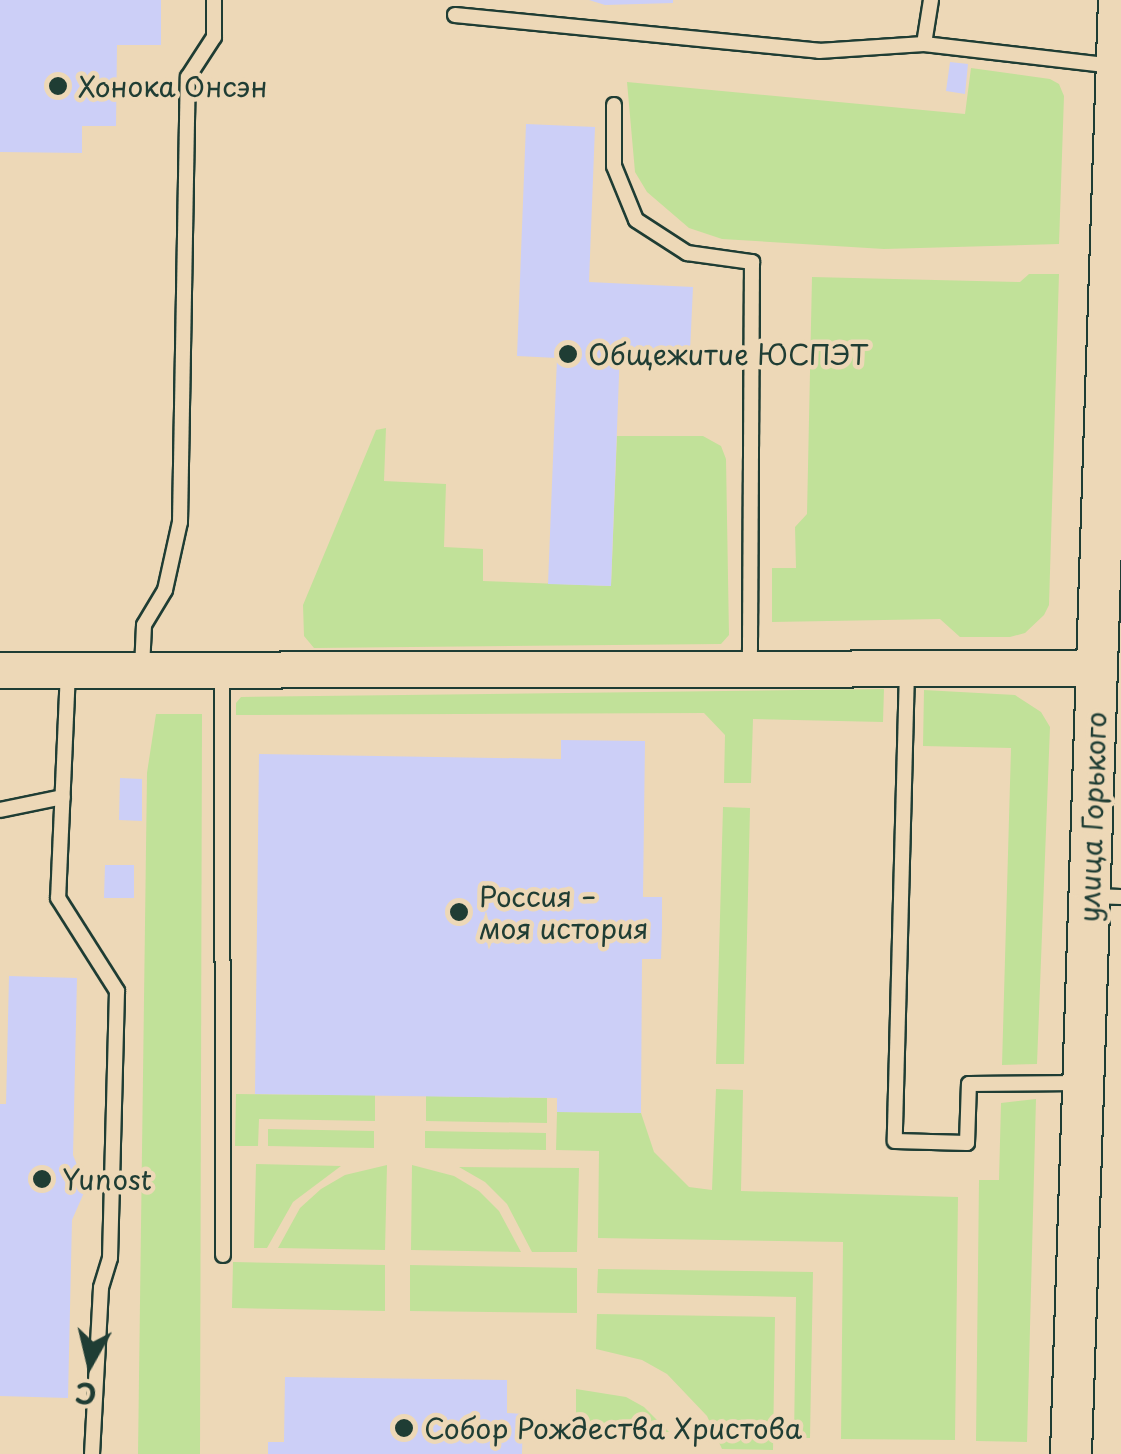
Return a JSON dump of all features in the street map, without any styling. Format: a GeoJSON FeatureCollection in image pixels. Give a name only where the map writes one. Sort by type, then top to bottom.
{"type":"FeatureCollection","features":[{"type":"Feature","properties":{"kind":"main road","name":"улица Горького"},"geometry":{"type":"LineString","coordinates":[[1071,1454],[1083,1083],[1105,896],[1096,668],[1116,245],[1115,66],[1120,0]]}},
{"type":"Feature","properties":{"kind":"street"},"geometry":{"type":"LineString","coordinates":[[0,670],[1096,668]]}},
{"type":"Feature","properties":{"kind":"lane"},"geometry":{"type":"LineString","coordinates":[[142,670],[144,625],[165,590],[180,522],[188,78],[214,37],[214,0]]}},
{"type":"Feature","properties":{"kind":"lane"},"geometry":{"type":"LineString","coordinates":[[924,44],[930,0]]}},
{"type":"Feature","properties":{"kind":"lane"},"geometry":{"type":"LineString","coordinates":[[455,15],[819,51],[924,44],[1115,66]]}},
{"type":"Feature","properties":{"kind":"lane"},"geometry":{"type":"LineString","coordinates":[[614,106],[614,166],[636,220],[688,253],[752,262],[750,669]]}},
{"type":"Feature","properties":{"kind":"lane"},"geometry":{"type":"LineString","coordinates":[[907,669],[894,1141],[968,1143],[969,1084],[1083,1083]]}},
{"type":"Feature","properties":{"kind":"lane"},"geometry":{"type":"LineString","coordinates":[[68,670],[58,898],[117,991],[110,1258],[101,1288],[92,1454]]}},
{"type":"Feature","properties":{"kind":"lane"},"geometry":{"type":"LineString","coordinates":[[222,670],[222,1255]]}},
{"type":"Feature","properties":{"kind":"lane"},"geometry":{"type":"LineString","coordinates":[[0,810],[63,797]]}},
{"type":"Feature","properties":{"kind":"green space"},"geometry":{"type":"Polygon","coordinates":[[[971,68],[1050,79],[1059,84],[1064,96],[1059,244],[884,249],[722,239],[689,228],[647,192],[635,172],[627,82],[965,114],[971,68]]]}},
{"type":"Feature","properties":{"kind":"green space"},"geometry":{"type":"Polygon","coordinates":[[[1029,274],[1059,274],[1049,605],[1044,615],[1025,633],[1010,637],[960,637],[940,619],[772,622],[772,568],[796,568],[795,527],[807,514],[812,277],[1020,282],[1029,274]]]}},
{"type":"Feature","properties":{"kind":"green space"},"geometry":{"type":"Polygon","coordinates":[[[386,428],[384,481],[446,484],[444,547],[483,549],[483,581],[611,586],[617,436],[703,436],[721,446],[726,459],[729,635],[721,644],[314,648],[304,636],[303,605],[376,430],[386,428]]]}},
{"type":"Feature","properties":{"kind":"green space"},"geometry":{"type":"Polygon","coordinates":[[[884,689],[883,722],[753,719],[751,783],[724,783],[725,735],[704,713],[236,715],[236,703],[241,697],[884,689]]]}},
{"type":"Feature","properties":{"kind":"green space"},"geometry":{"type":"Polygon","coordinates":[[[924,690],[1015,695],[1041,712],[1050,727],[1037,1064],[1002,1065],[1011,748],[923,746],[924,690]]]}},
{"type":"Feature","properties":{"kind":"green space"},"geometry":{"type":"Polygon","coordinates":[[[156,714],[202,714],[200,1454],[138,1454],[147,773],[156,714]]]}},
{"type":"Feature","properties":{"kind":"green space"},"geometry":{"type":"Polygon","coordinates":[[[723,807],[750,808],[744,1064],[716,1064],[723,807]]]}},
{"type":"Feature","properties":{"kind":"green space"},"geometry":{"type":"Polygon","coordinates":[[[716,1089],[743,1090],[741,1191],[958,1197],[955,1440],[841,1439],[843,1242],[598,1238],[599,1151],[556,1150],[557,1112],[641,1113],[654,1152],[689,1187],[712,1190],[716,1089]]]}},
{"type":"Feature","properties":{"kind":"green space"},"geometry":{"type":"Polygon","coordinates":[[[236,1094],[375,1095],[375,1121],[259,1119],[258,1146],[235,1146],[236,1094]]]}},
{"type":"Feature","properties":{"kind":"green space"},"geometry":{"type":"Polygon","coordinates":[[[426,1096],[547,1098],[547,1123],[426,1121],[426,1096]]]}},
{"type":"Feature","properties":{"kind":"green space"},"geometry":{"type":"Polygon","coordinates":[[[1036,1099],[1027,1442],[976,1441],[979,1180],[999,1180],[1001,1103],[1036,1099]]]}},
{"type":"Feature","properties":{"kind":"green space"},"geometry":{"type":"Polygon","coordinates":[[[268,1129],[374,1131],[374,1148],[268,1146],[268,1129]]]}},
{"type":"Feature","properties":{"kind":"green space"},"geometry":{"type":"Polygon","coordinates":[[[425,1131],[546,1133],[546,1150],[425,1148],[425,1131]]]}},
{"type":"Feature","properties":{"kind":"green space"},"geometry":{"type":"Polygon","coordinates":[[[256,1164],[341,1166],[293,1202],[267,1248],[254,1248],[256,1164]]]}},
{"type":"Feature","properties":{"kind":"green space"},"geometry":{"type":"Polygon","coordinates":[[[387,1165],[385,1250],[278,1248],[300,1208],[321,1189],[345,1175],[387,1165]]]}},
{"type":"Feature","properties":{"kind":"green space"},"geometry":{"type":"Polygon","coordinates":[[[412,1165],[454,1176],[479,1191],[499,1211],[521,1252],[411,1250],[412,1165]]]}},
{"type":"Feature","properties":{"kind":"green space"},"geometry":{"type":"Polygon","coordinates":[[[459,1167],[579,1168],[577,1252],[532,1252],[507,1204],[485,1182],[459,1167]]]}},
{"type":"Feature","properties":{"kind":"green space"},"geometry":{"type":"Polygon","coordinates":[[[233,1262],[385,1265],[385,1311],[232,1308],[233,1262]]]}},
{"type":"Feature","properties":{"kind":"green space"},"geometry":{"type":"Polygon","coordinates":[[[410,1265],[577,1268],[577,1313],[410,1311],[410,1265]]]}},
{"type":"Feature","properties":{"kind":"green space"},"geometry":{"type":"Polygon","coordinates":[[[598,1269],[813,1272],[810,1438],[794,1438],[796,1297],[597,1293],[598,1269]]]}},
{"type":"Feature","properties":{"kind":"green space"},"geometry":{"type":"Polygon","coordinates":[[[597,1314],[775,1317],[773,1450],[722,1449],[707,1416],[667,1374],[642,1360],[596,1349],[597,1314]]]}},
{"type":"Feature","properties":{"kind":"green space"},"geometry":{"type":"Polygon","coordinates":[[[576,1389],[626,1397],[644,1407],[669,1432],[576,1431],[576,1389]]]}},
{"type":"Feature","properties":{"kind":"building","name":"Хонока Онсэн"},"geometry":{"type":"Polygon","coordinates":[[[0,0],[161,0],[161,45],[117,45],[116,126],[82,126],[82,153],[0,152],[0,0]]]}},
{"type":"Feature","properties":{"kind":"building"},"geometry":{"type":"Polygon","coordinates":[[[589,0],[673,0],[673,3],[605,5],[589,0]]]}},
{"type":"Feature","properties":{"kind":"building"},"geometry":{"type":"Polygon","coordinates":[[[950,62],[968,64],[965,94],[946,91],[950,62]]]}},
{"type":"Feature","properties":{"kind":"building","name":"Общежитие ЮСПЭТ"},"geometry":{"type":"Polygon","coordinates":[[[526,124],[595,127],[589,282],[693,287],[690,352],[620,350],[611,586],[548,584],[557,358],[517,356],[526,124]]]}},
{"type":"Feature","properties":{"kind":"building","name":"Россия – моя история"},"geometry":{"type":"Polygon","coordinates":[[[561,740],[645,741],[643,897],[662,897],[662,928],[661,959],[642,959],[641,1113],[557,1112],[557,1098],[255,1094],[259,754],[561,759],[561,740]]]}},
{"type":"Feature","properties":{"kind":"building"},"geometry":{"type":"Polygon","coordinates":[[[120,778],[142,779],[142,821],[119,820],[120,778]]]}},
{"type":"Feature","properties":{"kind":"building"},"geometry":{"type":"Polygon","coordinates":[[[105,865],[134,865],[134,898],[104,898],[105,865]]]}},
{"type":"Feature","properties":{"kind":"building","name":"Yunost"},"geometry":{"type":"Polygon","coordinates":[[[9,976],[77,978],[73,1155],[86,1188],[72,1220],[68,1398],[0,1396],[0,1104],[6,1104],[9,976]]]}},
{"type":"Feature","properties":{"kind":"building","name":"Собор Рождества Христова"},"geometry":{"type":"Polygon","coordinates":[[[285,1377],[507,1380],[507,1413],[523,1414],[522,1454],[268,1454],[268,1442],[284,1442],[285,1377]]]}},
{"type":"Feature","properties":{"kind":"place","name":"Хонока Онсэн"},"geometry":{"type":"Point","coordinates":[58,86]}},
{"type":"Feature","properties":{"kind":"place","name":"Общежитие ЮСПЭТ"},"geometry":{"type":"Point","coordinates":[568,354]}},
{"type":"Feature","properties":{"kind":"place","name":"Россия – моя история"},"geometry":{"type":"Point","coordinates":[459,912]}},
{"type":"Feature","properties":{"kind":"place","name":"Yunost"},"geometry":{"type":"Point","coordinates":[42,1179]}},
{"type":"Feature","properties":{"kind":"place","name":"Собор Рождества Христова"},"geometry":{"type":"Point","coordinates":[404,1428]}}]}
